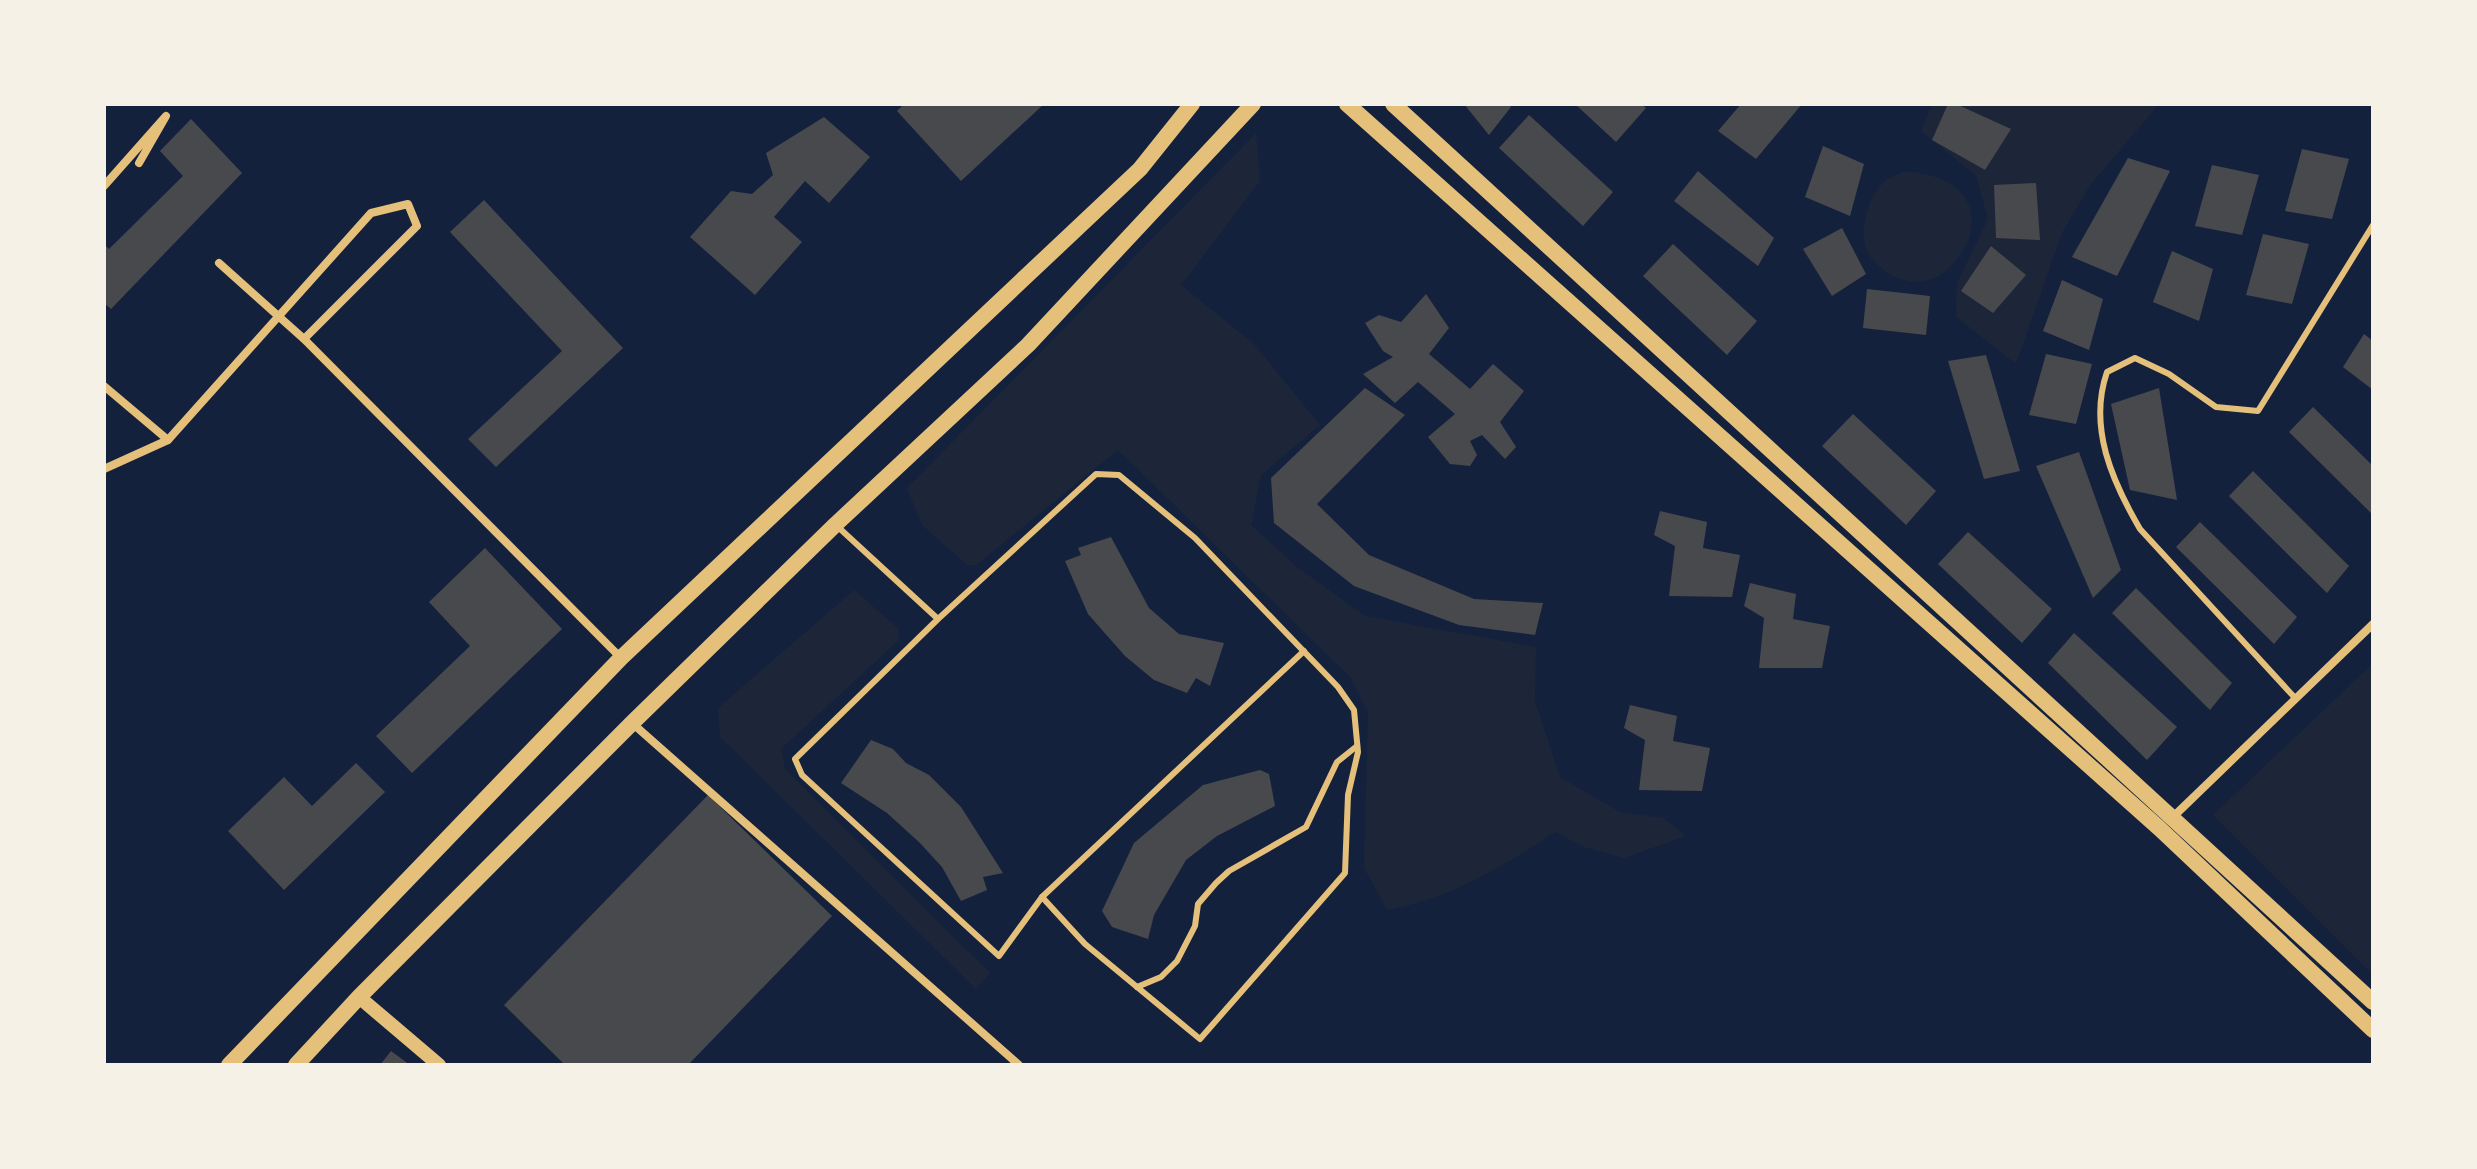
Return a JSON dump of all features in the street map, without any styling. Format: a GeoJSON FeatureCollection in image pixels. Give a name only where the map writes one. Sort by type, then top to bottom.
{"type":"FeatureCollection","features":[{"type":"Feature","properties":{"kind":"main road"},"geometry":{"type":"LineString","coordinates":[[229,1065],[621,658],[1140,169],[1192,104]]}},
{"type":"Feature","properties":{"kind":"main road"},"geometry":{"type":"LineString","coordinates":[[296,1065],[359,997],[632,723],[836,524],[1028,345],[1253,104]]}},
{"type":"Feature","properties":{"kind":"main road"},"geometry":{"type":"LineString","coordinates":[[1347,104],[2159,828],[2373,1030]]}},
{"type":"Feature","properties":{"kind":"main road"},"geometry":{"type":"LineString","coordinates":[[1393,104],[2174,816],[2373,1002]]}},
{"type":"Feature","properties":{"kind":"street"},"geometry":{"type":"LineString","coordinates":[[104,186],[166,116],[139,163]]}},
{"type":"Feature","properties":{"kind":"street"},"geometry":{"type":"LineString","coordinates":[[104,469],[168,440],[371,213],[408,204],[417,226],[304,339]]}},
{"type":"Feature","properties":{"kind":"street"},"geometry":{"type":"LineString","coordinates":[[219,263],[304,339],[621,658]]}},
{"type":"Feature","properties":{"kind":"street"},"geometry":{"type":"LineString","coordinates":[[104,386],[168,440]]}},
{"type":"Feature","properties":{"kind":"street"},"geometry":{"type":"LineString","coordinates":[[2174,816],[2373,624]]}},
{"type":"Feature","properties":{"kind":"street"},"geometry":{"type":"LineString","coordinates":[[632,723],[1019,1065]]}},
{"type":"Feature","properties":{"kind":"street"},"geometry":{"type":"LineString","coordinates":[[359,997],[439,1065]]}},
{"type":"Feature","properties":{"kind":"lane"},"geometry":{"type":"LineString","coordinates":[[2296,699],[2140,529],[2121,497],[2100,437],[2099,395],[2107,372],[2135,358],[2169,374],[2216,407],[2258,411],[2373,225]]}},
{"type":"Feature","properties":{"kind":"lane"},"geometry":{"type":"LineString","coordinates":[[1042,897],[1085,944],[1200,1039],[1219,1022],[1345,873],[1348,795],[1357,746],[1354,710],[1338,687],[1304,651],[1195,538],[1119,475],[1096,474],[938,619],[795,759],[802,775],[999,956],[1042,897],[1304,651]]}},
{"type":"Feature","properties":{"kind":"lane"},"geometry":{"type":"LineString","coordinates":[[836,524],[938,619]]}},
{"type":"Feature","properties":{"kind":"lane"},"geometry":{"type":"LineString","coordinates":[[1137,987],[1161,977],[1177,961],[1195,926],[1198,904],[1216,883],[1229,871],[1306,827],[1337,762],[1357,746]]}},
{"type":"Feature","properties":{"kind":"shaded area"},"geometry":{"type":"Polygon","coordinates":[[[1932,104],[2159,104],[2091,184],[2062,233],[2016,364],[1956,317],[1957,283],[1988,219],[1976,176],[1921,131],[1932,104]]]}},
{"type":"Feature","properties":{"kind":"shaded area"},"geometry":{"type":"Polygon","coordinates":[[[1256,133],[1260,181],[1181,285],[1254,344],[1320,425],[1261,475],[1251,525],[1297,567],[1365,616],[1536,647],[1535,701],[1560,777],[1620,812],[1663,818],[1686,836],[1624,858],[1584,847],[1555,832],[1454,890],[1387,910],[1364,868],[1368,712],[1351,678],[1118,450],[976,565],[967,565],[922,525],[907,488],[1256,133]]]}},
{"type":"Feature","properties":{"kind":"shaded area"},"geometry":{"type":"Polygon","coordinates":[[[1902,172],[1945,181],[1965,198],[1970,210],[1972,224],[1964,249],[1946,271],[1925,281],[1903,280],[1892,275],[1872,259],[1865,242],[1865,221],[1871,201],[1885,181],[1902,172]]]}},
{"type":"Feature","properties":{"kind":"shaded area"},"geometry":{"type":"Polygon","coordinates":[[[854,590],[898,628],[899,640],[781,749],[785,769],[990,973],[976,989],[720,737],[718,708],[854,590]]]}},
{"type":"Feature","properties":{"kind":"shaded area"},"geometry":{"type":"Polygon","coordinates":[[[2373,663],[2373,975],[2213,815],[2373,663]]]}},
{"type":"Feature","properties":{"kind":"building"},"geometry":{"type":"Polygon","coordinates":[[[904,104],[1044,104],[961,181],[897,111],[904,104]]]}},
{"type":"Feature","properties":{"kind":"building"},"geometry":{"type":"Polygon","coordinates":[[[1464,104],[1508,104],[1511,107],[1489,135],[1464,104]]]}},
{"type":"Feature","properties":{"kind":"building"},"geometry":{"type":"Polygon","coordinates":[[[1575,104],[1641,104],[1646,108],[1616,142],[1575,104]]]}},
{"type":"Feature","properties":{"kind":"building"},"geometry":{"type":"Polygon","coordinates":[[[1741,104],[1802,104],[1756,159],[1718,131],[1741,104]]]}},
{"type":"Feature","properties":{"kind":"building"},"geometry":{"type":"Polygon","coordinates":[[[1948,104],[1956,104],[2011,129],[1985,170],[1932,140],[1948,104]]]}},
{"type":"Feature","properties":{"kind":"building"},"geometry":{"type":"Polygon","coordinates":[[[1529,115],[1613,192],[1583,226],[1499,148],[1529,115]]]}},
{"type":"Feature","properties":{"kind":"building"},"geometry":{"type":"Polygon","coordinates":[[[824,117],[870,157],[829,203],[805,181],[774,217],[802,242],[755,295],[690,237],[731,191],[752,194],[773,175],[766,153],[824,117]]]}},
{"type":"Feature","properties":{"kind":"building"},"geometry":{"type":"Polygon","coordinates":[[[191,119],[242,173],[111,309],[104,303],[104,244],[109,249],[183,176],[160,151],[191,119]]]}},
{"type":"Feature","properties":{"kind":"building"},"geometry":{"type":"Polygon","coordinates":[[[1823,146],[1864,164],[1850,216],[1805,197],[1823,146]]]}},
{"type":"Feature","properties":{"kind":"building"},"geometry":{"type":"Polygon","coordinates":[[[2302,149],[2349,159],[2332,219],[2285,211],[2302,149]]]}},
{"type":"Feature","properties":{"kind":"building"},"geometry":{"type":"Polygon","coordinates":[[[2128,158],[2170,171],[2117,276],[2072,257],[2128,158]]]}},
{"type":"Feature","properties":{"kind":"building"},"geometry":{"type":"Polygon","coordinates":[[[2212,165],[2259,175],[2242,235],[2195,226],[2212,165]]]}},
{"type":"Feature","properties":{"kind":"building"},"geometry":{"type":"Polygon","coordinates":[[[1698,171],[1774,238],[1758,266],[1674,201],[1698,171]]]}},
{"type":"Feature","properties":{"kind":"building"},"geometry":{"type":"Polygon","coordinates":[[[2036,183],[2040,240],[1996,238],[1994,185],[2036,183]]]}},
{"type":"Feature","properties":{"kind":"building"},"geometry":{"type":"Polygon","coordinates":[[[484,200],[623,348],[496,467],[468,439],[562,351],[450,232],[484,200]]]}},
{"type":"Feature","properties":{"kind":"building"},"geometry":{"type":"Polygon","coordinates":[[[1842,228],[1866,274],[1832,296],[1803,249],[1842,228]]]}},
{"type":"Feature","properties":{"kind":"building"},"geometry":{"type":"Polygon","coordinates":[[[2263,234],[2309,244],[2292,304],[2246,295],[2263,234]]]}},
{"type":"Feature","properties":{"kind":"building"},"geometry":{"type":"Polygon","coordinates":[[[1673,244],[1757,321],[1727,355],[1643,276],[1673,244]]]}},
{"type":"Feature","properties":{"kind":"building"},"geometry":{"type":"Polygon","coordinates":[[[1991,246],[2026,275],[1993,313],[1961,291],[1991,246]]]}},
{"type":"Feature","properties":{"kind":"building"},"geometry":{"type":"Polygon","coordinates":[[[2172,251],[2213,269],[2199,321],[2153,302],[2172,251]]]}},
{"type":"Feature","properties":{"kind":"building"},"geometry":{"type":"Polygon","coordinates":[[[2062,280],[2103,299],[2089,350],[2043,331],[2062,280]]]}},
{"type":"Feature","properties":{"kind":"building"},"geometry":{"type":"Polygon","coordinates":[[[1867,289],[1930,296],[1926,335],[1863,328],[1867,289]]]}},
{"type":"Feature","properties":{"kind":"building"},"geometry":{"type":"Polygon","coordinates":[[[1426,294],[1449,328],[1429,354],[1470,389],[1493,364],[1524,391],[1500,422],[1516,447],[1505,459],[1482,435],[1470,441],[1477,455],[1470,466],[1450,464],[1428,437],[1455,414],[1418,382],[1395,403],[1363,374],[1393,357],[1383,351],[1365,323],[1379,315],[1401,322],[1426,294]]]}},
{"type":"Feature","properties":{"kind":"building"},"geometry":{"type":"Polygon","coordinates":[[[2364,334],[2373,341],[2373,390],[2343,367],[2364,334]]]}},
{"type":"Feature","properties":{"kind":"building"},"geometry":{"type":"Polygon","coordinates":[[[2046,354],[2092,364],[2076,424],[2029,415],[2046,354]]]}},
{"type":"Feature","properties":{"kind":"building"},"geometry":{"type":"Polygon","coordinates":[[[1986,355],[2020,471],[1984,479],[1948,361],[1986,355]]]}},
{"type":"Feature","properties":{"kind":"building"},"geometry":{"type":"Polygon","coordinates":[[[1365,388],[1405,415],[1317,504],[1369,555],[1474,599],[1543,603],[1535,635],[1459,625],[1354,586],[1274,523],[1271,478],[1365,388]]]}},
{"type":"Feature","properties":{"kind":"building"},"geometry":{"type":"Polygon","coordinates":[[[2159,388],[2177,500],[2130,490],[2111,404],[2159,388]]]}},
{"type":"Feature","properties":{"kind":"building"},"geometry":{"type":"Polygon","coordinates":[[[2313,407],[2373,466],[2373,515],[2289,432],[2313,407]]]}},
{"type":"Feature","properties":{"kind":"building"},"geometry":{"type":"Polygon","coordinates":[[[1853,414],[1936,491],[1906,525],[1822,446],[1853,414]]]}},
{"type":"Feature","properties":{"kind":"building"},"geometry":{"type":"Polygon","coordinates":[[[2079,452],[2121,570],[2093,598],[2036,466],[2079,452]]]}},
{"type":"Feature","properties":{"kind":"building"},"geometry":{"type":"Polygon","coordinates":[[[2253,471],[2349,566],[2327,593],[2229,496],[2253,471]]]}},
{"type":"Feature","properties":{"kind":"building"},"geometry":{"type":"Polygon","coordinates":[[[1660,511],[1707,522],[1703,548],[1740,555],[1732,597],[1669,596],[1675,546],[1654,535],[1660,511]]]}},
{"type":"Feature","properties":{"kind":"building"},"geometry":{"type":"Polygon","coordinates":[[[2200,522],[2297,617],[2274,644],[2176,547],[2200,522]]]}},
{"type":"Feature","properties":{"kind":"building"},"geometry":{"type":"Polygon","coordinates":[[[1968,532],[2052,609],[2022,643],[1938,564],[1968,532]]]}},
{"type":"Feature","properties":{"kind":"building"},"geometry":{"type":"Polygon","coordinates":[[[1111,537],[1149,608],[1179,634],[1224,643],[1210,686],[1196,678],[1187,693],[1154,680],[1125,656],[1088,614],[1065,561],[1081,555],[1078,548],[1111,537]]]}},
{"type":"Feature","properties":{"kind":"building"},"geometry":{"type":"Polygon","coordinates":[[[485,548],[562,629],[412,773],[376,736],[470,646],[429,602],[485,548]]]}},
{"type":"Feature","properties":{"kind":"building"},"geometry":{"type":"Polygon","coordinates":[[[1750,583],[1796,594],[1793,619],[1830,626],[1822,668],[1759,668],[1764,618],[1744,606],[1750,583]]]}},
{"type":"Feature","properties":{"kind":"building"},"geometry":{"type":"Polygon","coordinates":[[[2136,588],[2232,683],[2210,710],[2112,613],[2136,588]]]}},
{"type":"Feature","properties":{"kind":"building"},"geometry":{"type":"Polygon","coordinates":[[[2074,633],[2177,727],[2147,760],[2048,663],[2074,633]]]}},
{"type":"Feature","properties":{"kind":"building"},"geometry":{"type":"Polygon","coordinates":[[[1630,705],[1677,716],[1673,741],[1710,748],[1702,791],[1639,790],[1645,740],[1624,728],[1630,705]]]}},
{"type":"Feature","properties":{"kind":"building"},"geometry":{"type":"Polygon","coordinates":[[[871,740],[893,749],[906,763],[929,775],[961,807],[1003,873],[983,877],[987,890],[961,901],[942,867],[920,843],[887,813],[841,783],[871,740]]]}},
{"type":"Feature","properties":{"kind":"building"},"geometry":{"type":"Polygon","coordinates":[[[356,763],[385,792],[284,890],[228,831],[284,777],[312,806],[356,763]]]}},
{"type":"Feature","properties":{"kind":"building"},"geometry":{"type":"Polygon","coordinates":[[[1260,770],[1269,774],[1275,806],[1217,836],[1186,860],[1154,915],[1148,939],[1112,927],[1102,911],[1134,843],[1203,785],[1260,770]]]}},
{"type":"Feature","properties":{"kind":"building"},"geometry":{"type":"Polygon","coordinates":[[[708,795],[832,916],[688,1065],[565,1065],[504,1005],[708,795]]]}},
{"type":"Feature","properties":{"kind":"building"},"geometry":{"type":"Polygon","coordinates":[[[391,1051],[410,1065],[380,1065],[391,1051]]]}}]}
